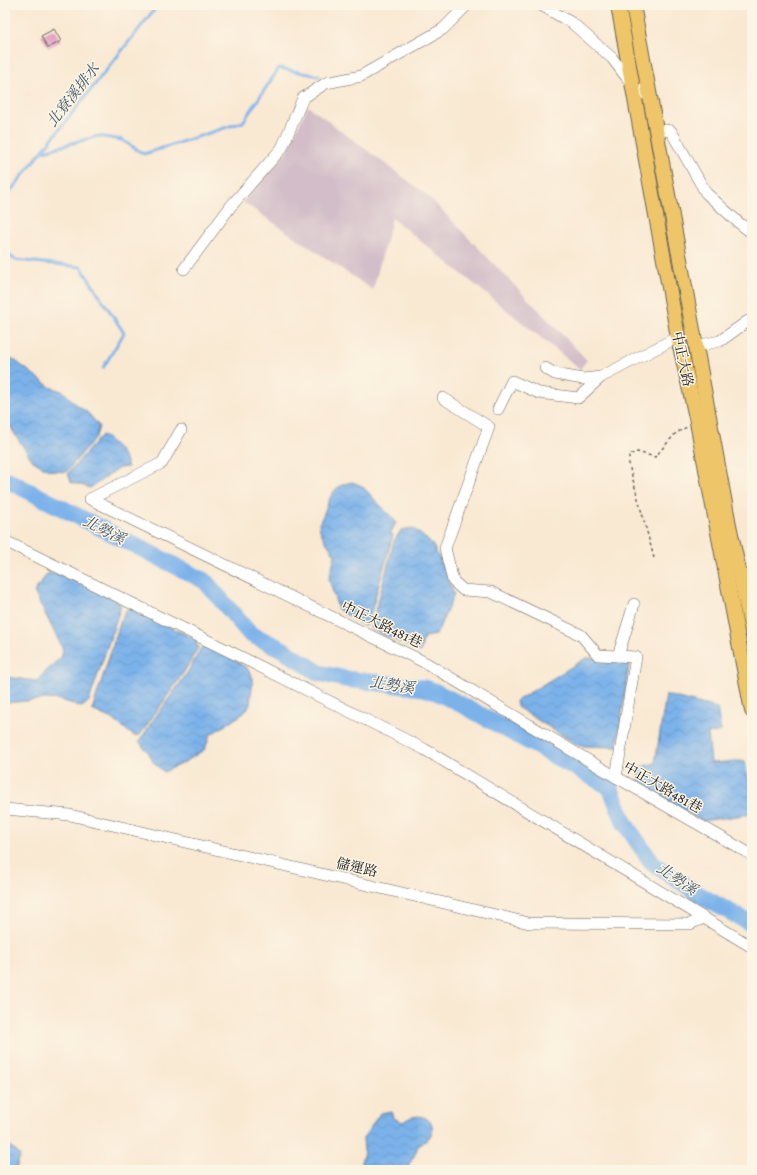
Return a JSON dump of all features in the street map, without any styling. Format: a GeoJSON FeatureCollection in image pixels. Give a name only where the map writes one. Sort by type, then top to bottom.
{"type":"FeatureCollection","features":[{"type":"Feature","properties":{"kind":"main road","name":"中正大路"},"geometry":{"type":"LineString","coordinates":[[618,5],[678,337],[697,422],[710,452],[730,525],[752,631]]}},
{"type":"Feature","properties":{"kind":"main road","name":"中正大路"},"geometry":{"type":"LineString","coordinates":[[633,5],[696,346],[710,452],[752,712]]}},
{"type":"Feature","properties":{"kind":"lane"},"geometry":{"type":"LineString","coordinates":[[184,269],[231,206],[282,148],[303,98],[326,83],[361,76],[443,29],[468,5]]}},
{"type":"Feature","properties":{"kind":"lane"},"geometry":{"type":"LineString","coordinates":[[541,5],[572,23],[612,58],[634,87],[651,98]]}},
{"type":"Feature","properties":{"kind":"lane"},"geometry":{"type":"LineString","coordinates":[[657,129],[671,131],[706,193],[752,234]]}},
{"type":"Feature","properties":{"kind":"lane"},"geometry":{"type":"LineString","coordinates":[[696,346],[720,341],[748,321]]}},
{"type":"Feature","properties":{"kind":"lane"},"geometry":{"type":"LineString","coordinates":[[498,409],[512,381],[539,393],[578,398],[601,377],[678,337]]}},
{"type":"Feature","properties":{"kind":"lane"},"geometry":{"type":"LineString","coordinates":[[545,368],[555,374],[583,379],[601,377]]}},
{"type":"Feature","properties":{"kind":"lane"},"geometry":{"type":"LineString","coordinates":[[443,398],[489,427],[445,548],[454,582],[463,590],[491,592],[581,635],[598,655],[636,657],[616,777]]}},
{"type":"Feature","properties":{"kind":"lane","name":"中正大路481巷"},"geometry":{"type":"LineString","coordinates":[[181,430],[162,463],[90,499],[426,663],[616,777],[752,855]]}},
{"type":"Feature","properties":{"kind":"lane"},"geometry":{"type":"LineString","coordinates":[[5,541],[424,749],[752,947]]}},
{"type":"Feature","properties":{"kind":"lane"},"geometry":{"type":"LineString","coordinates":[[618,656],[634,604]]}},
{"type":"Feature","properties":{"kind":"lane","name":"儲運路"},"geometry":{"type":"LineString","coordinates":[[5,809],[70,815],[529,923],[690,924],[704,918]]}},
{"type":"Feature","properties":{"kind":"path"},"geometry":{"type":"LineString","coordinates":[[654,558],[629,465],[629,455],[636,452],[655,456],[676,433],[697,422]]}},
{"type":"Feature","properties":{"kind":"shaded area"},"geometry":{"type":"Polygon","coordinates":[[[308,106],[428,196],[587,360],[580,369],[392,218],[373,290],[243,202],[285,154],[308,106]]]}},
{"type":"Feature","properties":{"kind":"water"},"geometry":{"type":"Polygon","coordinates":[[[5,357],[13,359],[50,387],[64,392],[88,413],[99,426],[96,437],[66,472],[49,470],[33,461],[5,417],[5,357]]]}},
{"type":"Feature","properties":{"kind":"water"},"geometry":{"type":"Polygon","coordinates":[[[102,435],[118,448],[128,467],[119,468],[90,488],[71,482],[68,473],[102,435]]]}},
{"type":"Feature","properties":{"kind":"water"},"geometry":{"type":"Polygon","coordinates":[[[352,482],[362,486],[396,522],[391,533],[393,535],[368,623],[364,626],[338,609],[329,579],[335,555],[319,528],[319,524],[333,493],[340,486],[352,482]]]}},
{"type":"Feature","properties":{"kind":"water"},"geometry":{"type":"Polygon","coordinates":[[[413,528],[432,544],[443,566],[454,595],[436,635],[424,637],[420,652],[371,629],[394,541],[401,530],[413,528]]]}},
{"type":"Feature","properties":{"kind":"water"},"geometry":{"type":"Polygon","coordinates":[[[56,573],[117,600],[121,606],[89,701],[82,707],[61,700],[47,699],[5,703],[5,677],[36,681],[62,656],[63,649],[34,592],[47,574],[56,573]]]}},
{"type":"Feature","properties":{"kind":"water"},"geometry":{"type":"Polygon","coordinates":[[[129,607],[195,639],[198,648],[184,672],[140,735],[134,736],[114,720],[92,710],[122,617],[129,607]]]}},
{"type":"Feature","properties":{"kind":"water"},"geometry":{"type":"Polygon","coordinates":[[[209,645],[247,668],[253,678],[250,705],[244,713],[210,735],[205,749],[187,761],[164,772],[153,762],[149,753],[139,742],[188,672],[201,648],[209,645]]]}},
{"type":"Feature","properties":{"kind":"water"},"geometry":{"type":"Polygon","coordinates":[[[586,658],[630,658],[617,747],[579,746],[517,707],[516,701],[586,658]]]}},
{"type":"Feature","properties":{"kind":"water"},"geometry":{"type":"Polygon","coordinates":[[[666,695],[717,708],[721,731],[708,734],[711,763],[745,762],[752,800],[752,814],[701,821],[639,782],[637,768],[655,763],[666,695]]]}},
{"type":"Feature","properties":{"kind":"water"},"geometry":{"type":"Polygon","coordinates":[[[391,1111],[393,1118],[403,1122],[411,1117],[419,1116],[425,1118],[430,1122],[432,1133],[427,1140],[418,1146],[408,1166],[409,1170],[361,1170],[361,1162],[364,1152],[363,1138],[380,1113],[391,1111]]]}},
{"type":"Feature","properties":{"kind":"water"},"geometry":{"type":"Polygon","coordinates":[[[5,1141],[20,1155],[16,1170],[5,1170],[5,1141]]]}},
{"type":"Feature","properties":{"kind":"building"},"geometry":{"type":"Polygon","coordinates":[[[54,29],[61,41],[48,48],[41,36],[54,29]]]}},
{"type":"Feature","properties":{"kind":"waterway","name":"北寮溪排水"},"geometry":{"type":"LineString","coordinates":[[5,198],[158,5]]}},
{"type":"Feature","properties":{"kind":"waterway"},"geometry":{"type":"LineString","coordinates":[[44,151],[98,136],[122,140],[144,154],[243,122],[279,68],[319,76]]}},
{"type":"Feature","properties":{"kind":"waterway"},"geometry":{"type":"LineString","coordinates":[[5,253],[16,260],[81,267],[124,333],[103,368]]}},
{"type":"Feature","properties":{"kind":"waterway","name":"北勢溪"},"geometry":{"type":"LineString","coordinates":[[5,479],[205,581],[250,634],[282,649],[319,673],[345,679],[424,688],[434,691],[470,709],[610,787],[625,824],[653,864],[703,897],[752,924]]}}]}
